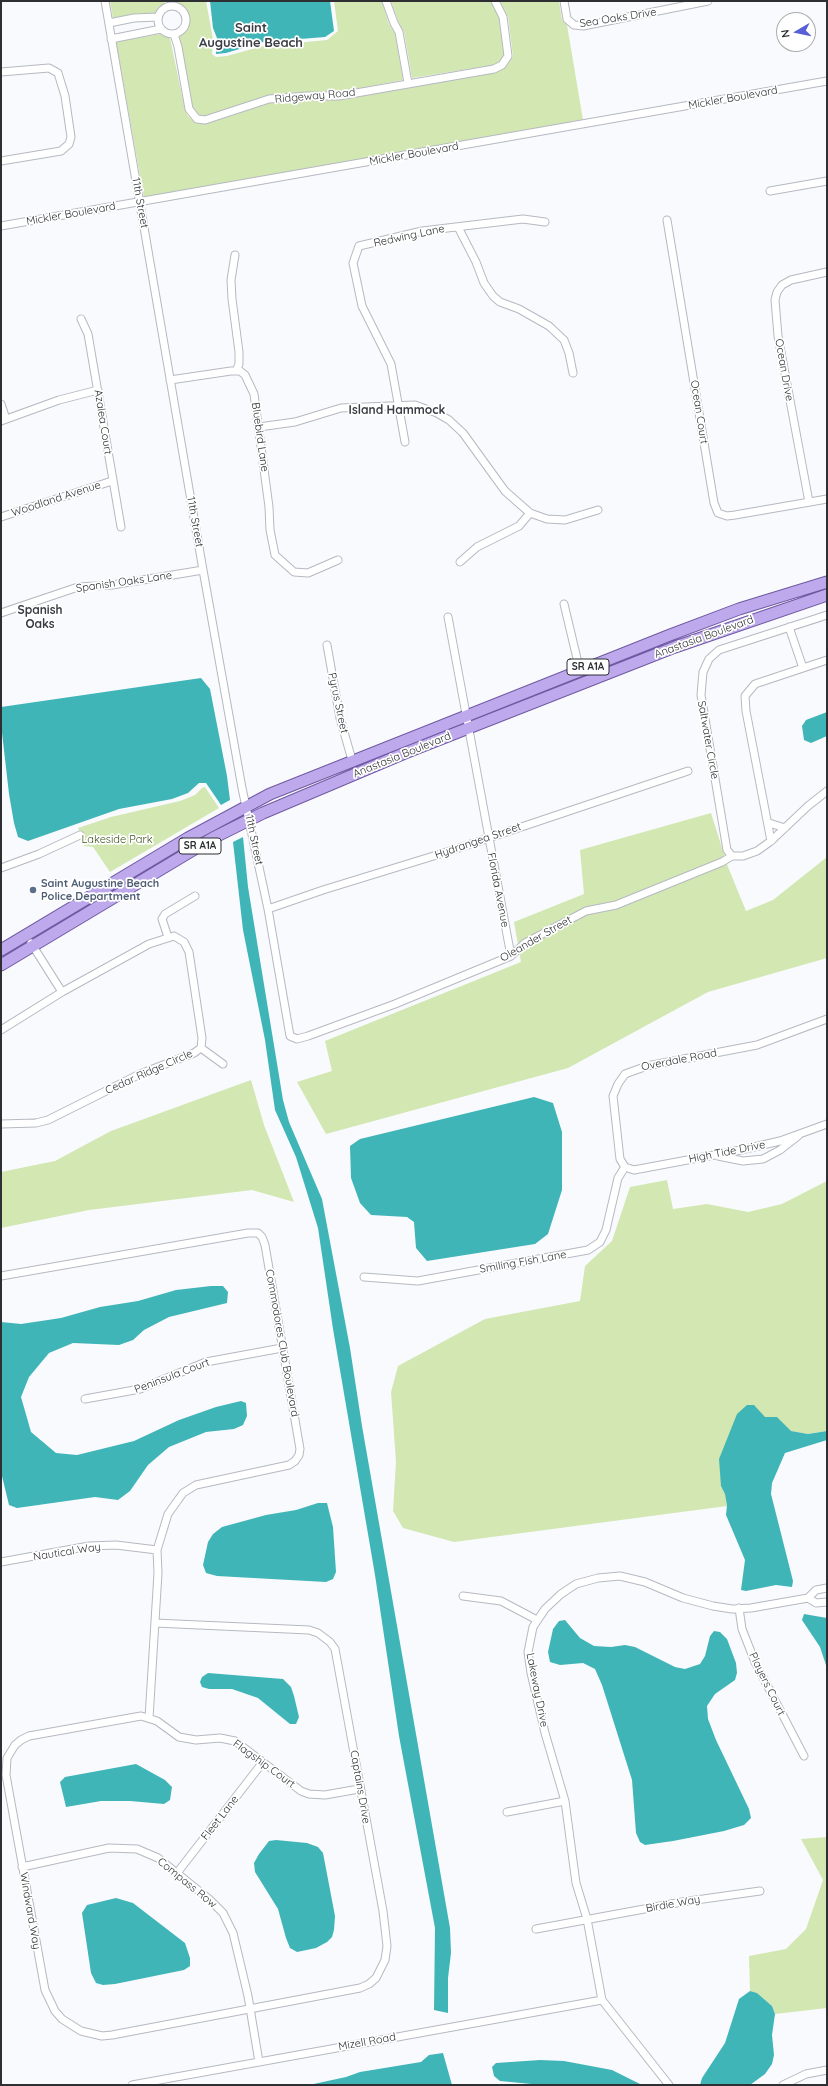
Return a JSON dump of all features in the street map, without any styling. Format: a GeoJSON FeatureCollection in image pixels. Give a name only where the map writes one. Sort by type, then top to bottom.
{"type":"FeatureCollection","features":[{"type":"Feature","properties":{"kind":"main road","name":"Anastasia Boulevard"},"geometry":{"type":"LineString","coordinates":[[1,950],[188,838],[270,794],[580,670],[739,609],[827,582]]}},
{"type":"Feature","properties":{"kind":"main road","name":"Anastasia Boulevard"},"geometry":{"type":"LineString","coordinates":[[1,965],[213,838],[250,819],[350,776],[675,647],[827,595]]}},
{"type":"Feature","properties":{"kind":"street","name":"11th Street"},"geometry":{"type":"LineString","coordinates":[[105,1],[203,570],[247,806],[268,909],[290,1036],[295,1038]]}},
{"type":"Feature","properties":{"kind":"street"},"geometry":{"type":"LineString","coordinates":[[386,1],[399,32],[408,83]]}},
{"type":"Feature","properties":{"kind":"street","name":"Ridgeway Road"},"geometry":{"type":"LineString","coordinates":[[174,34],[178,47],[189,109],[197,119],[205,120],[270,99],[308,96],[340,96],[494,69],[502,65],[508,56],[503,17],[495,1]]}},
{"type":"Feature","properties":{"kind":"street","name":"Sea Oaks Drive"},"geometry":{"type":"LineString","coordinates":[[564,1],[567,19],[574,26],[583,26],[708,1]]}},
{"type":"Feature","properties":{"kind":"street"},"geometry":{"type":"LineString","coordinates":[[111,39],[161,29],[169,34],[174,34],[182,30],[186,22],[186,18],[181,10],[170,4],[158,17]]}},
{"type":"Feature","properties":{"kind":"street"},"geometry":{"type":"LineString","coordinates":[[109,24],[134,18],[158,17]]}},
{"type":"Feature","properties":{"kind":"street"},"geometry":{"type":"LineString","coordinates":[[158,17],[161,29]]}},
{"type":"Feature","properties":{"kind":"street"},"geometry":{"type":"LineString","coordinates":[[1,72],[49,68],[58,73],[61,80],[71,140],[61,151],[1,161]]}},
{"type":"Feature","properties":{"kind":"street","name":"Mickler Boulevard"},"geometry":{"type":"LineString","coordinates":[[1,226],[827,82]]}},
{"type":"Feature","properties":{"kind":"street"},"geometry":{"type":"LineString","coordinates":[[770,191],[827,181]]}},
{"type":"Feature","properties":{"kind":"street","name":"Redwing Lane"},"geometry":{"type":"LineString","coordinates":[[405,442],[397,405],[395,381],[391,364],[362,306],[353,263],[358,246],[422,231],[523,219],[545,222]]}},
{"type":"Feature","properties":{"kind":"street","name":"Ocean Court"},"geometry":{"type":"LineString","coordinates":[[667,220],[714,503],[718,513],[727,516],[809,502]]}},
{"type":"Feature","properties":{"kind":"street"},"geometry":{"type":"LineString","coordinates":[[458,227],[476,262],[484,283],[493,296],[500,302],[519,309],[549,326],[567,347],[573,374]]}},
{"type":"Feature","properties":{"kind":"street"},"geometry":{"type":"LineString","coordinates":[[170,380],[204,374],[236,371],[239,364],[239,352],[231,280],[235,255]]}},
{"type":"Feature","properties":{"kind":"street","name":"Ocean Drive"},"geometry":{"type":"LineString","coordinates":[[809,502],[778,336],[775,300],[777,292],[782,285],[791,280],[827,272]]}},
{"type":"Feature","properties":{"kind":"street","name":"Azalea Court"},"geometry":{"type":"LineString","coordinates":[[81,319],[88,334],[120,527]]}},
{"type":"Feature","properties":{"kind":"street","name":"Bluebird Lane"},"geometry":{"type":"LineString","coordinates":[[236,371],[240,371],[245,375],[254,394],[269,501],[270,530],[275,555],[294,572],[308,573],[338,560]]}},
{"type":"Feature","properties":{"kind":"street"},"geometry":{"type":"LineString","coordinates":[[1,404],[3,420],[59,400],[98,390]]}},
{"type":"Feature","properties":{"kind":"street"},"geometry":{"type":"LineString","coordinates":[[259,427],[295,422],[341,408],[415,405],[427,408],[449,420],[463,433],[504,491],[530,513],[547,519],[561,520],[574,518],[598,510]]}},
{"type":"Feature","properties":{"kind":"street","name":"Woodland Avenue"},"geometry":{"type":"LineString","coordinates":[[1,517],[112,481]]}},
{"type":"Feature","properties":{"kind":"street"},"geometry":{"type":"LineString","coordinates":[[809,502],[827,499]]}},
{"type":"Feature","properties":{"kind":"street"},"geometry":{"type":"LineString","coordinates":[[460,562],[476,547],[519,526],[530,513]]}},
{"type":"Feature","properties":{"kind":"street","name":"Spanish Oaks Lane"},"geometry":{"type":"LineString","coordinates":[[1,613],[78,587],[112,585],[203,570]]}},
{"type":"Feature","properties":{"kind":"street"},"geometry":{"type":"LineString","coordinates":[[564,604],[580,670]]}},
{"type":"Feature","properties":{"kind":"street","name":"Saltwater Circle"},"geometry":{"type":"LineString","coordinates":[[732,856],[727,850],[701,695],[703,672],[709,659],[719,650],[827,615]]}},
{"type":"Feature","properties":{"kind":"street","name":"Florida Avenue"},"geometry":{"type":"LineString","coordinates":[[448,617],[511,956]]}},
{"type":"Feature","properties":{"kind":"street"},"geometry":{"type":"LineString","coordinates":[[789,627],[802,668]]}},
{"type":"Feature","properties":{"kind":"street","name":"Pyrus Street"},"geometry":{"type":"LineString","coordinates":[[327,645],[340,718],[352,760]]}},
{"type":"Feature","properties":{"kind":"street"},"geometry":{"type":"LineString","coordinates":[[771,841],[769,823],[746,712],[745,696],[755,684],[827,660]]}},
{"type":"Feature","properties":{"kind":"street","name":"Hydrangea Street"},"geometry":{"type":"LineString","coordinates":[[268,909],[688,771]]}},
{"type":"Feature","properties":{"kind":"street"},"geometry":{"type":"LineString","coordinates":[[732,856],[742,856],[757,851],[771,841],[827,791]]}},
{"type":"Feature","properties":{"kind":"street"},"geometry":{"type":"LineString","coordinates":[[769,823],[785,828]]}},
{"type":"Feature","properties":{"kind":"street"},"geometry":{"type":"LineString","coordinates":[[1,868],[39,854],[80,835]]}},
{"type":"Feature","properties":{"kind":"street","name":"Oleander Street"},"geometry":{"type":"LineString","coordinates":[[295,1038],[324,1031],[511,956],[525,943],[586,911],[616,905],[722,862],[732,856]]}},
{"type":"Feature","properties":{"kind":"street"},"geometry":{"type":"LineString","coordinates":[[1,1030],[62,992],[149,944],[168,937],[162,919],[164,914],[195,896]]}},
{"type":"Feature","properties":{"kind":"street"},"geometry":{"type":"LineString","coordinates":[[26,935],[62,992]]}},
{"type":"Feature","properties":{"kind":"street","name":"Cedar Ridge Circle"},"geometry":{"type":"LineString","coordinates":[[1,1124],[36,1123],[48,1120],[140,1074],[194,1053],[201,1048],[202,1038],[189,952],[184,942],[174,936],[168,937]]}},
{"type":"Feature","properties":{"kind":"street","name":"Overdale Road"},"geometry":{"type":"LineString","coordinates":[[625,1167],[620,1159],[614,1096],[618,1084],[625,1074],[647,1066],[757,1045],[827,1019]]}},
{"type":"Feature","properties":{"kind":"street"},"geometry":{"type":"LineString","coordinates":[[201,1048],[223,1064]]}},
{"type":"Feature","properties":{"kind":"street","name":"High Tide Drive"},"geometry":{"type":"LineString","coordinates":[[625,1167],[634,1170],[780,1141],[827,1124]]}},
{"type":"Feature","properties":{"kind":"street"},"geometry":{"type":"LineString","coordinates":[[714,1155],[743,1161],[763,1159],[780,1150],[800,1134]]}},
{"type":"Feature","properties":{"kind":"street","name":"Smiling Fish Lane"},"geometry":{"type":"LineString","coordinates":[[364,1277],[418,1281],[588,1250],[600,1242],[606,1230],[618,1178],[625,1167]]}},
{"type":"Feature","properties":{"kind":"street","name":"Commodores Club Boulevard"},"geometry":{"type":"LineString","coordinates":[[1,1276],[219,1237],[258,1233],[266,1245],[300,1449],[295,1461],[289,1465],[206,1481],[183,1493],[164,1523],[157,1550],[155,1623]]}},
{"type":"Feature","properties":{"kind":"street","name":"Peninsula Court"},"geometry":{"type":"LineString","coordinates":[[84,1399],[140,1389],[206,1362],[282,1348]]}},
{"type":"Feature","properties":{"kind":"street","name":"Nautical Way"},"geometry":{"type":"LineString","coordinates":[[1,1562],[89,1546],[116,1545],[157,1550]]}},
{"type":"Feature","properties":{"kind":"street","name":"Lakeway Drive"},"geometry":{"type":"LineString","coordinates":[[602,2000],[586,1919],[576,1883],[565,1801],[544,1727],[531,1673],[528,1652],[530,1637],[537,1620],[545,1609],[561,1594],[576,1584],[598,1578],[620,1576],[645,1582],[683,1598],[713,1606],[739,1608],[808,1598],[816,1590],[827,1588]]}},
{"type":"Feature","properties":{"kind":"street"},"geometry":{"type":"LineString","coordinates":[[463,1596],[501,1601],[537,1620]]}},
{"type":"Feature","properties":{"kind":"street","name":"Lakeway Drive"},"geometry":{"type":"LineString","coordinates":[[808,1598],[816,1603],[827,1602]]}},
{"type":"Feature","properties":{"kind":"street","name":"Players Court"},"geometry":{"type":"LineString","coordinates":[[739,1608],[742,1629],[758,1668],[804,1756]]}},
{"type":"Feature","properties":{"kind":"street"},"geometry":{"type":"LineString","coordinates":[[149,1718],[155,1623]]}},
{"type":"Feature","properties":{"kind":"street","name":"Captains Drive"},"geometry":{"type":"LineString","coordinates":[[155,1623],[295,1628],[318,1633],[330,1642],[335,1649],[339,1664],[386,1931],[387,1946],[382,1969],[369,1984],[360,1988],[250,2010]]}},
{"type":"Feature","properties":{"kind":"street","name":"Windward Way"},"geometry":{"type":"LineString","coordinates":[[149,1718],[133,1716],[29,1736],[15,1745],[7,1758],[6,1775],[45,1990],[55,2011],[72,2026],[91,2034],[112,2035],[250,2010]]}},
{"type":"Feature","properties":{"kind":"street","name":"Flagship Court"},"geometry":{"type":"LineString","coordinates":[[149,1718],[157,1721],[172,1734],[183,1739],[196,1740],[220,1738],[235,1741],[301,1791],[309,1794],[325,1795],[360,1789]]}},
{"type":"Feature","properties":{"kind":"street","name":"Fleet Lane"},"geometry":{"type":"LineString","coordinates":[[177,1873],[263,1762]]}},
{"type":"Feature","properties":{"kind":"street"},"geometry":{"type":"LineString","coordinates":[[507,1812],[565,1801]]}},
{"type":"Feature","properties":{"kind":"street","name":"Compass Row"},"geometry":{"type":"LineString","coordinates":[[22,1867],[109,1848],[124,1847],[147,1853],[177,1873],[214,1903],[229,1922],[233,1932],[250,2010],[259,2062]]}},
{"type":"Feature","properties":{"kind":"street","name":"Birdie Way"},"geometry":{"type":"LineString","coordinates":[[536,1929],[586,1919],[760,1891]]}},
{"type":"Feature","properties":{"kind":"street"},"geometry":{"type":"LineString","coordinates":[[602,2000],[669,2085]]}},
{"type":"Feature","properties":{"kind":"street","name":"Mizell Road"},"geometry":{"type":"LineString","coordinates":[[132,2085],[602,2000]]}},
{"type":"Feature","properties":{"kind":"street"},"geometry":{"type":"LineString","coordinates":[[783,2085],[806,2074],[827,2070]]}},
{"type":"Feature","properties":{"kind":"green space"},"geometry":{"type":"Polygon","coordinates":[[[110,1],[164,1],[165,4],[155,13],[133,14],[113,19],[110,1]]]}},
{"type":"Feature","properties":{"kind":"green space"},"geometry":{"type":"Polygon","coordinates":[[[174,1],[206,1],[213,39],[212,54],[216,57],[227,56],[263,46],[327,40],[338,31],[334,1],[382,1],[389,24],[395,34],[403,80],[339,92],[308,92],[269,95],[223,111],[205,116],[200,115],[195,112],[191,100],[179,37],[188,29],[190,17],[184,7],[174,1]]]}},
{"type":"Feature","properties":{"kind":"green space"},"geometry":{"type":"Polygon","coordinates":[[[391,1],[491,1],[499,18],[504,55],[499,62],[493,65],[412,78],[404,32],[398,21],[391,1]]]}},
{"type":"Feature","properties":{"kind":"green space"},"geometry":{"type":"Polygon","coordinates":[[[500,1],[559,1],[562,20],[567,25],[583,120],[144,198],[116,42],[160,34],[170,38],[185,110],[188,116],[194,121],[206,124],[270,103],[308,100],[340,100],[496,72],[506,67],[513,56],[508,17],[500,1]]]}},
{"type":"Feature","properties":{"kind":"green space","name":"Lakeside Park"},"geometry":{"type":"Polygon","coordinates":[[[205,787],[219,808],[110,872],[93,847],[84,846],[78,828],[111,817],[180,801],[195,795],[205,787]]]}},
{"type":"Feature","properties":{"kind":"green space"},"geometry":{"type":"Polygon","coordinates":[[[711,813],[728,867],[746,911],[773,900],[827,857],[827,958],[708,992],[568,1068],[326,1134],[297,1082],[332,1071],[325,1041],[521,962],[514,922],[584,894],[580,850],[711,813]]]}},
{"type":"Feature","properties":{"kind":"green space"},"geometry":{"type":"Polygon","coordinates":[[[251,1080],[264,1125],[294,1202],[252,1190],[89,1210],[1,1228],[1,1172],[55,1161],[111,1131],[251,1080]]]}},
{"type":"Feature","properties":{"kind":"green space"},"geometry":{"type":"Polygon","coordinates":[[[667,1180],[673,1209],[707,1204],[748,1212],[782,1204],[827,1181],[827,1431],[808,1434],[790,1431],[727,1506],[454,1542],[403,1528],[393,1511],[396,1462],[391,1392],[398,1366],[485,1319],[580,1301],[585,1266],[612,1241],[630,1187],[667,1180]]]}},
{"type":"Feature","properties":{"kind":"green space"},"geometry":{"type":"Polygon","coordinates":[[[827,1837],[827,2008],[775,2014],[772,2006],[757,1993],[750,1991],[749,1956],[786,1949],[806,1929],[823,1880],[801,1839],[827,1837]]]}},
{"type":"Feature","properties":{"kind":"water"},"geometry":{"type":"Polygon","coordinates":[[[210,1],[330,1],[334,31],[325,37],[263,42],[226,53],[216,54],[217,38],[213,28],[210,1]]]}},
{"type":"Feature","properties":{"kind":"water"},"geometry":{"type":"Polygon","coordinates":[[[201,678],[210,689],[227,776],[230,800],[221,805],[206,783],[199,783],[188,793],[172,799],[119,809],[28,841],[18,837],[9,794],[1,724],[1,707],[201,678]]]}},
{"type":"Feature","properties":{"kind":"water"},"geometry":{"type":"Polygon","coordinates":[[[827,712],[827,736],[811,743],[804,740],[802,726],[806,720],[827,712]]]}},
{"type":"Feature","properties":{"kind":"water"},"geometry":{"type":"Polygon","coordinates":[[[243,837],[248,887],[283,1100],[289,1122],[322,1199],[350,1348],[362,1426],[450,1928],[451,1953],[448,1978],[448,2013],[434,2010],[435,1928],[399,1736],[375,1575],[333,1329],[318,1228],[296,1157],[275,1110],[265,1040],[243,930],[233,842],[243,837]]]}},
{"type":"Feature","properties":{"kind":"water"},"geometry":{"type":"Polygon","coordinates":[[[534,1097],[553,1103],[562,1132],[562,1190],[548,1234],[535,1244],[427,1261],[416,1248],[414,1222],[407,1217],[371,1215],[360,1203],[351,1178],[350,1146],[360,1139],[534,1097]]]}},
{"type":"Feature","properties":{"kind":"water"},"geometry":{"type":"Polygon","coordinates":[[[223,1286],[228,1292],[227,1303],[169,1317],[144,1330],[133,1340],[119,1345],[73,1343],[49,1353],[29,1377],[21,1397],[31,1432],[56,1453],[77,1455],[134,1441],[179,1420],[216,1407],[241,1401],[246,1403],[247,1416],[243,1425],[234,1429],[206,1432],[169,1447],[148,1465],[130,1491],[118,1500],[95,1497],[17,1508],[9,1505],[1,1472],[1,1322],[21,1324],[61,1318],[100,1307],[138,1301],[176,1290],[223,1286]]]}},
{"type":"Feature","properties":{"kind":"water"},"geometry":{"type":"Polygon","coordinates":[[[747,1405],[754,1405],[765,1417],[777,1417],[791,1431],[808,1434],[827,1431],[827,1440],[785,1453],[772,1483],[771,1494],[793,1581],[792,1587],[776,1585],[746,1591],[741,1590],[745,1560],[726,1515],[727,1505],[725,1494],[721,1486],[719,1459],[737,1414],[747,1405]]]}},
{"type":"Feature","properties":{"kind":"water"},"geometry":{"type":"Polygon","coordinates":[[[318,1503],[327,1503],[333,1527],[336,1572],[333,1579],[326,1582],[217,1576],[206,1573],[203,1565],[208,1542],[213,1534],[222,1527],[266,1515],[296,1510],[318,1503]]]}},
{"type":"Feature","properties":{"kind":"water"},"geometry":{"type":"Polygon","coordinates":[[[804,1614],[827,1618],[827,1668],[820,1647],[802,1620],[804,1614]]]}},
{"type":"Feature","properties":{"kind":"water"},"geometry":{"type":"Polygon","coordinates":[[[565,1620],[580,1638],[594,1646],[611,1647],[625,1645],[635,1647],[675,1667],[685,1669],[700,1664],[705,1656],[710,1636],[714,1631],[720,1632],[727,1639],[736,1663],[737,1673],[735,1680],[715,1694],[707,1706],[708,1719],[716,1740],[749,1809],[751,1818],[744,1825],[724,1831],[673,1841],[645,1845],[640,1842],[636,1833],[632,1780],[602,1685],[595,1669],[583,1663],[560,1665],[550,1662],[548,1652],[553,1629],[559,1621],[565,1620]]]}},
{"type":"Feature","properties":{"kind":"water"},"geometry":{"type":"Polygon","coordinates":[[[208,1673],[283,1679],[291,1687],[294,1696],[299,1717],[296,1724],[290,1724],[258,1698],[232,1689],[209,1689],[202,1687],[200,1682],[202,1677],[208,1673]]]}},
{"type":"Feature","properties":{"kind":"water"},"geometry":{"type":"Polygon","coordinates":[[[136,1764],[165,1780],[172,1787],[170,1800],[164,1804],[130,1801],[101,1801],[66,1807],[60,1782],[65,1777],[136,1764]]]}},
{"type":"Feature","properties":{"kind":"water"},"geometry":{"type":"Polygon","coordinates":[[[276,1840],[307,1843],[318,1847],[323,1853],[335,1916],[334,1930],[332,1937],[327,1942],[316,1948],[297,1952],[290,1948],[278,1909],[255,1872],[254,1863],[259,1854],[269,1841],[276,1840]]]}},
{"type":"Feature","properties":{"kind":"water"},"geometry":{"type":"Polygon","coordinates":[[[116,1898],[133,1903],[185,1943],[190,1958],[190,1966],[184,1970],[115,1984],[103,1985],[96,1983],[91,1973],[82,1913],[87,1905],[116,1898]]]}},
{"type":"Feature","properties":{"kind":"water"},"geometry":{"type":"Polygon","coordinates":[[[750,1991],[757,1993],[772,2006],[775,2014],[772,2035],[774,2055],[772,2064],[765,2074],[750,2085],[700,2085],[702,2078],[725,2043],[739,1999],[750,1991]]]}},
{"type":"Feature","properties":{"kind":"water"},"geometry":{"type":"Polygon","coordinates":[[[443,2053],[452,2085],[309,2085],[346,2077],[360,2072],[421,2062],[429,2055],[443,2053]]]}},
{"type":"Feature","properties":{"kind":"water"},"geometry":{"type":"Polygon","coordinates":[[[540,2060],[564,2061],[612,2070],[642,2085],[542,2085],[500,2081],[494,2076],[492,2067],[496,2063],[540,2060]]]}},
{"type":"Feature","properties":{"kind":"place","name":"Saint Augustine Beach Police Department"},"geometry":{"type":"Point","coordinates":[33,890]}},
{"type":"Feature","properties":{"kind":"district","name":"Saint Augustine Beach"},"geometry":{"type":"Point","coordinates":[251,36]}},
{"type":"Feature","properties":{"kind":"district","name":"Island Hammock"},"geometry":{"type":"Point","coordinates":[397,410]}},
{"type":"Feature","properties":{"kind":"district","name":"Spanish Oaks"},"geometry":{"type":"Point","coordinates":[40,617]}}]}
